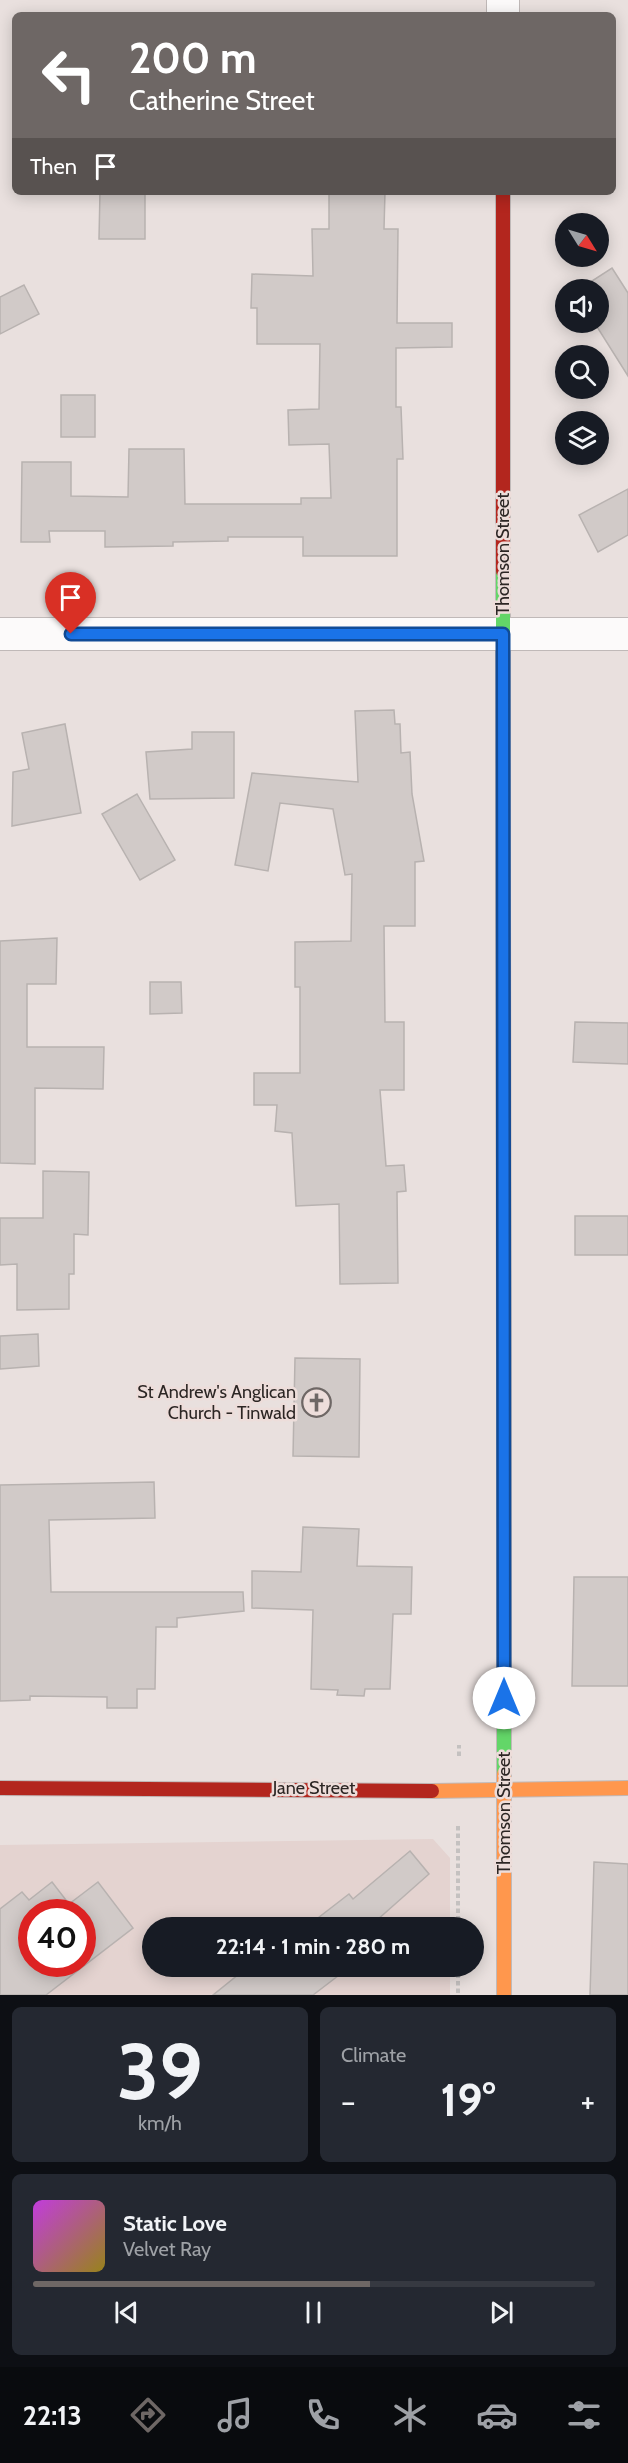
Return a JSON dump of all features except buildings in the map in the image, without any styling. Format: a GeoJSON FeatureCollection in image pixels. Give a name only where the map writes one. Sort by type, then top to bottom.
{"type":"FeatureCollection","features":[{"type":"Feature","properties":{"kind":"street","name":"Thomson Street"},"geometry":{"type":"LineString","coordinates":[[503,195],[504,1995]]}},
{"type":"Feature","properties":{"kind":"street"},"geometry":{"type":"LineString","coordinates":[[0,634],[628,634]]}},
{"type":"Feature","properties":{"kind":"street","name":"Jane Street"},"geometry":{"type":"LineString","coordinates":[[0,1788],[504,1791],[628,1788]]}},
{"type":"Feature","properties":{"kind":"path"},"geometry":{"type":"LineString","coordinates":[[458,1832],[458,1917]]}},
{"type":"Feature","properties":{"kind":"path"},"geometry":{"type":"LineString","coordinates":[[458,1977],[458,1995]]}},
{"type":"Feature","properties":{"kind":"shaded area"},"geometry":{"type":"Polygon","coordinates":[[[433,1839],[450,1858],[450,1917],[142,1917],[142,1977],[450,1977],[450,1995],[0,1995],[0,1845],[433,1839]]]}},
{"type":"Feature","properties":{"kind":"traffic: fast"},"geometry":{"type":"LineString","coordinates":[[503,571],[503,914]]}},
{"type":"Feature","properties":{"kind":"traffic: fast"},"geometry":{"type":"LineString","coordinates":[[504,1355],[504,1774]]}},
{"type":"Feature","properties":{"kind":"traffic: slow"},"geometry":{"type":"LineString","coordinates":[[504,1774],[504,1995]]}},
{"type":"Feature","properties":{"kind":"traffic: slow"},"geometry":{"type":"LineString","coordinates":[[432,1791],[628,1788]]}},
{"type":"Feature","properties":{"kind":"traffic: jam"},"geometry":{"type":"LineString","coordinates":[[503,195],[503,571]]}},
{"type":"Feature","properties":{"kind":"traffic: jam"},"geometry":{"type":"LineString","coordinates":[[503,914],[504,1355]]}},
{"type":"Feature","properties":{"kind":"traffic: jam"},"geometry":{"type":"LineString","coordinates":[[0,1788],[432,1791]]}},
{"type":"Feature","properties":{"kind":"place","name":"St Andrew's Anglican Church - Tinwald"},"geometry":{"type":"Point","coordinates":[317,1402]}},
{"type":"Feature","properties":{"kind":"route"},"geometry":{"type":"LineString","coordinates":[[71,634],[503,634],[504,1698]]}}]}
